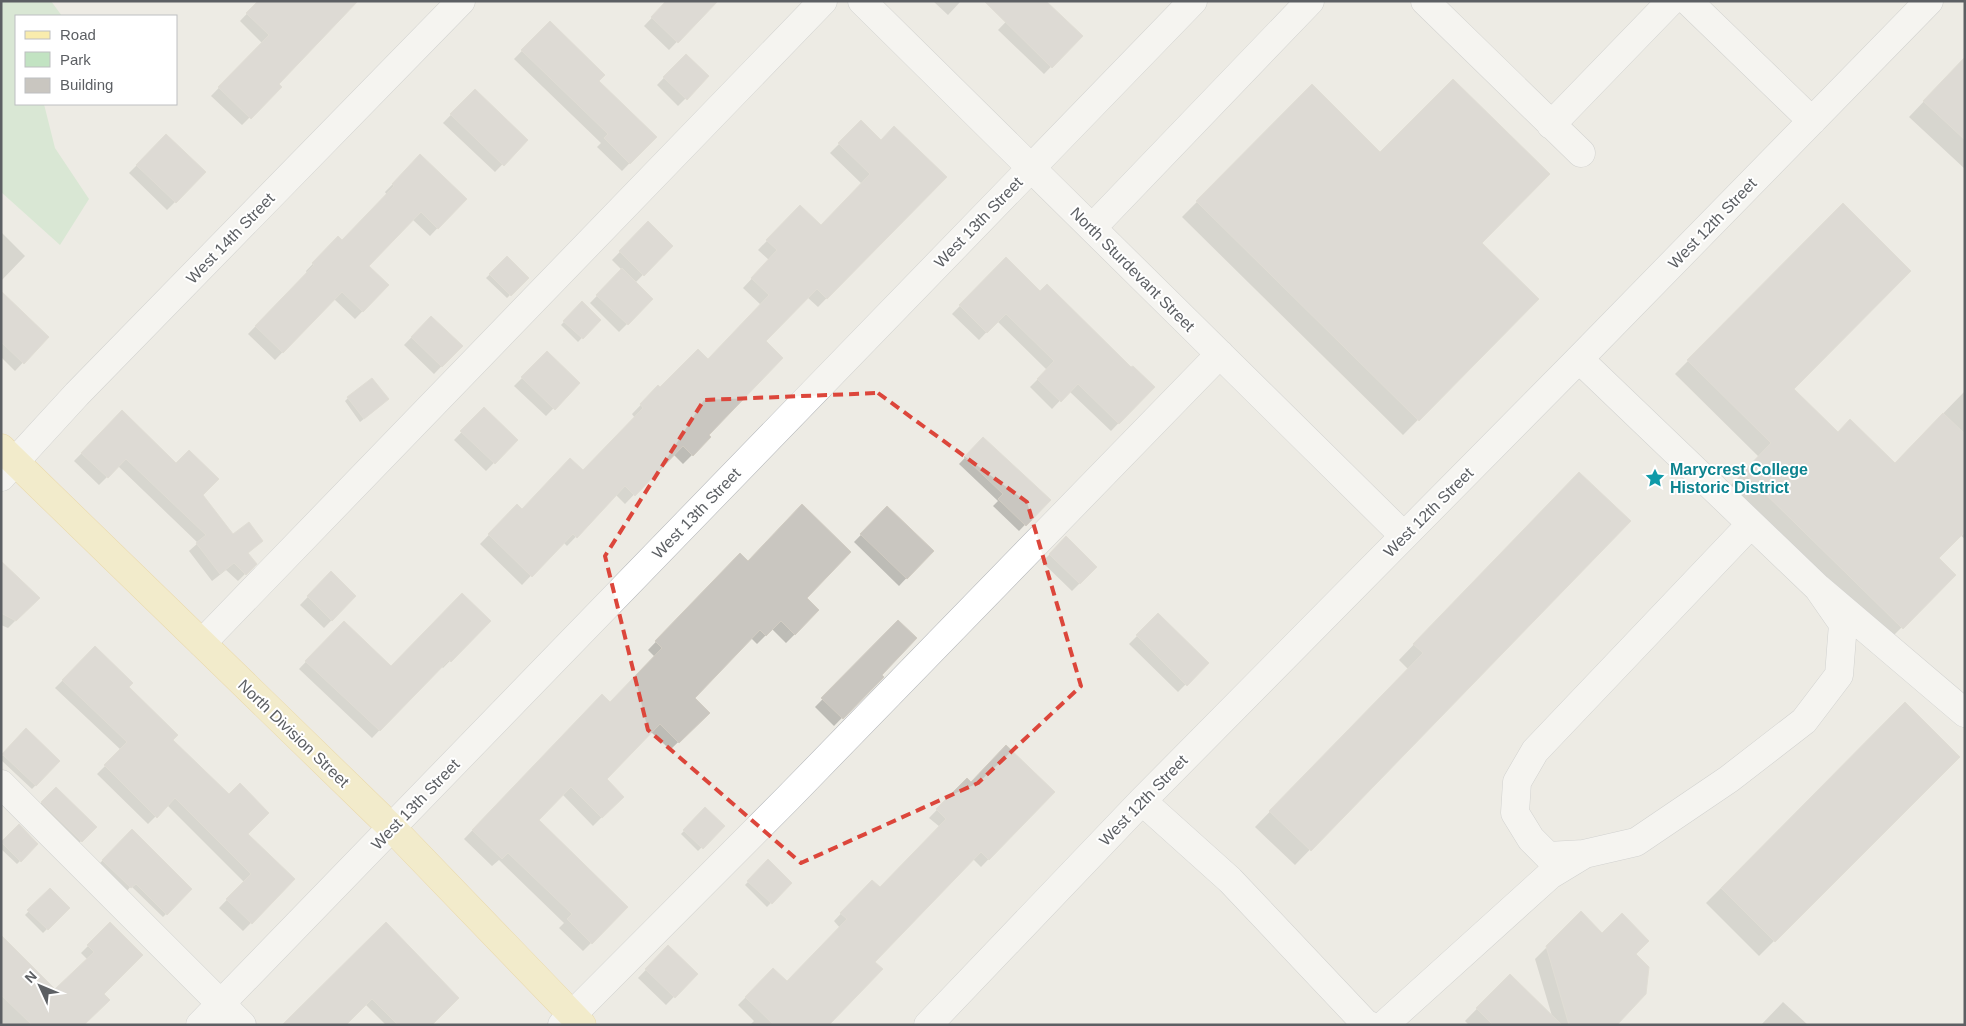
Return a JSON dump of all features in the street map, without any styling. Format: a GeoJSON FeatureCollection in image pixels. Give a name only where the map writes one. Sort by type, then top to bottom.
{"type":"FeatureCollection","features":[{"type":"Feature","properties":{"kind":"main road","name":"North Division Street"},"geometry":{"type":"LineString","coordinates":[[6,462],[202,643],[392,828],[572,1021]]}},
{"type":"Feature","properties":{"kind":"street","name":"West 14th Street"},"geometry":{"type":"LineString","coordinates":[[6,462],[84,386],[461,1]]}},
{"type":"Feature","properties":{"kind":"street"},"geometry":{"type":"LineString","coordinates":[[202,643],[823,1]]}},
{"type":"Feature","properties":{"kind":"street","name":"North Sturdevant Street"},"geometry":{"type":"LineString","coordinates":[[862,1],[1404,536]]}},
{"type":"Feature","properties":{"kind":"street","name":"West 13th Street"},"geometry":{"type":"LineString","coordinates":[[200,1025],[1193,1]]}},
{"type":"Feature","properties":{"kind":"street"},"geometry":{"type":"LineString","coordinates":[[1092,228],[1310,1]]}},
{"type":"Feature","properties":{"kind":"street"},"geometry":{"type":"LineString","coordinates":[[1425,1],[1581,153]]}},
{"type":"Feature","properties":{"kind":"street"},"geometry":{"type":"LineString","coordinates":[[1551,125],[1671,1]]}},
{"type":"Feature","properties":{"kind":"street"},"geometry":{"type":"LineString","coordinates":[[1688,1],[1812,121]]}},
{"type":"Feature","properties":{"kind":"street","name":"West 12th Street"},"geometry":{"type":"LineString","coordinates":[[928,1025],[1142,801],[1580,359],[1929,1]]}},
{"type":"Feature","properties":{"kind":"street"},"geometry":{"type":"LineString","coordinates":[[572,1021],[1220,354]]}},
{"type":"Feature","properties":{"kind":"street"},"geometry":{"type":"LineString","coordinates":[[1580,359],[1818,588],[1963,708]]}},
{"type":"Feature","properties":{"kind":"street"},"geometry":{"type":"LineString","coordinates":[[1751,524],[1535,751],[1517,782],[1514,813],[1531,839],[1548,856],[1584,854],[1636,842],[1729,779],[1804,721],[1839,675],[1843,624],[1818,588]]}},
{"type":"Feature","properties":{"kind":"street"},"geometry":{"type":"LineString","coordinates":[[1,784],[242,1025]]}},
{"type":"Feature","properties":{"kind":"street"},"geometry":{"type":"LineString","coordinates":[[1142,801],[1230,880],[1369,1025]]}},
{"type":"Feature","properties":{"kind":"street"},"geometry":{"type":"LineString","coordinates":[[1384,1025],[1550,875],[1584,854]]}},
{"type":"Feature","properties":{"kind":"highlighted area"},"geometry":{"type":"Polygon","coordinates":[[[878,393],[1027,502],[1081,686],[978,783],[801,863],[648,730],[605,556],[704,400],[878,393]]]}},
{"type":"Feature","properties":{"kind":"green space"},"geometry":{"type":"Polygon","coordinates":[[[1,1],[51,1],[61,15],[15,15],[15,105],[44,105],[55,148],[89,199],[60,245],[1,192],[1,1]]]}},
{"type":"Feature","properties":{"kind":"building"},"geometry":{"type":"Polygon","coordinates":[[[258,1],[358,1],[279,84],[282,87],[251,119],[218,87],[269,35],[246,13],[258,1]]]}},
{"type":"Feature","properties":{"kind":"building"},"geometry":{"type":"Polygon","coordinates":[[[666,1],[718,1],[678,43],[651,17],[666,1]]]}},
{"type":"Feature","properties":{"kind":"building"},"geometry":{"type":"Polygon","coordinates":[[[984,1],[1046,1],[1083,36],[1052,68],[984,1]]]}},
{"type":"Feature","properties":{"kind":"building"},"geometry":{"type":"Polygon","coordinates":[[[550,21],[605,75],[599,81],[657,137],[630,164],[604,138],[608,134],[521,50],[550,21]]]}},
{"type":"Feature","properties":{"kind":"building"},"geometry":{"type":"Polygon","coordinates":[[[686,54],[709,76],[687,100],[663,77],[686,54]]]}},
{"type":"Feature","properties":{"kind":"building"},"geometry":{"type":"Polygon","coordinates":[[[1965,57],[1965,140],[1923,101],[1965,57]]]}},
{"type":"Feature","properties":{"kind":"building"},"geometry":{"type":"Polygon","coordinates":[[[1453,79],[1550,174],[1482,243],[1539,299],[1419,421],[1196,201],[1312,84],[1380,152],[1453,79]]]}},
{"type":"Feature","properties":{"kind":"building"},"geometry":{"type":"Polygon","coordinates":[[[475,89],[528,140],[504,166],[450,114],[475,89]]]}},
{"type":"Feature","properties":{"kind":"building"},"geometry":{"type":"Polygon","coordinates":[[[861,120],[881,140],[894,126],[947,177],[827,299],[817,289],[766,341],[783,358],[709,435],[711,437],[693,456],[683,446],[635,496],[625,486],[577,538],[573,534],[532,577],[488,534],[517,504],[522,509],[570,458],[583,470],[643,408],[640,404],[658,385],[660,387],[698,349],[708,359],[769,295],[751,278],[777,250],[766,240],[800,205],[821,225],[870,174],[838,143],[861,120]]]}},
{"type":"Feature","properties":{"kind":"building"},"geometry":{"type":"Polygon","coordinates":[[[166,134],[206,172],[176,203],[136,165],[166,134]]]}},
{"type":"Feature","properties":{"kind":"building"},"geometry":{"type":"Polygon","coordinates":[[[420,154],[467,199],[438,229],[421,212],[369,266],[389,285],[363,312],[342,292],[283,353],[255,326],[314,265],[312,263],[338,236],[342,240],[394,186],[392,184],[420,154]]]}},
{"type":"Feature","properties":{"kind":"building"},"geometry":{"type":"Polygon","coordinates":[[[1843,203],[1911,271],[1794,389],[1838,432],[1850,419],[1895,463],[1943,413],[1965,434],[1965,532],[1939,558],[1956,575],[1903,629],[1743,472],[1771,443],[1687,360],[1843,203]]]}},
{"type":"Feature","properties":{"kind":"building"},"geometry":{"type":"Polygon","coordinates":[[[648,221],[673,246],[644,276],[619,251],[648,221]]]}},
{"type":"Feature","properties":{"kind":"building"},"geometry":{"type":"Polygon","coordinates":[[[507,256],[529,278],[511,296],[489,274],[507,256]]]}},
{"type":"Feature","properties":{"kind":"building"},"geometry":{"type":"Polygon","coordinates":[[[1006,257],[1040,291],[1047,284],[1131,367],[1133,366],[1155,387],[1119,424],[1078,384],[1061,402],[1037,379],[1054,361],[1006,314],[987,333],[959,305],[1006,257]]]}},
{"type":"Feature","properties":{"kind":"building"},"geometry":{"type":"Polygon","coordinates":[[[622,268],[653,299],[628,325],[596,295],[622,268]]]}},
{"type":"Feature","properties":{"kind":"building"},"geometry":{"type":"Polygon","coordinates":[[[1,291],[49,337],[24,364],[1,342],[1,291]]]}},
{"type":"Feature","properties":{"kind":"building"},"geometry":{"type":"Polygon","coordinates":[[[582,301],[601,320],[583,339],[563,321],[582,301]]]}},
{"type":"Feature","properties":{"kind":"building"},"geometry":{"type":"Polygon","coordinates":[[[431,316],[463,346],[442,367],[411,337],[431,316]]]}},
{"type":"Feature","properties":{"kind":"building"},"geometry":{"type":"Polygon","coordinates":[[[547,351],[580,383],[555,410],[521,377],[547,351]]]}},
{"type":"Feature","properties":{"kind":"building"},"geometry":{"type":"Polygon","coordinates":[[[372,378],[389,399],[364,419],[347,397],[372,378]]]}},
{"type":"Feature","properties":{"kind":"building"},"geometry":{"type":"Polygon","coordinates":[[[484,407],[518,440],[495,464],[460,431],[484,407]]]}},
{"type":"Feature","properties":{"kind":"building"},"geometry":{"type":"Polygon","coordinates":[[[122,410],[176,463],[189,450],[219,479],[203,495],[233,534],[249,522],[263,541],[248,553],[257,564],[246,575],[234,563],[220,574],[196,543],[206,535],[126,459],[108,478],[81,453],[122,410]]]}},
{"type":"Feature","properties":{"kind":"building"},"geometry":{"type":"Polygon","coordinates":[[[983,437],[1051,500],[1026,526],[998,499],[1003,494],[964,457],[983,437]]]}},
{"type":"Feature","properties":{"kind":"building"},"geometry":{"type":"Polygon","coordinates":[[[1579,472],[1631,521],[1311,851],[1269,811],[1423,653],[1413,644],[1579,472]]]}},
{"type":"Feature","properties":{"kind":"building"},"geometry":{"type":"Polygon","coordinates":[[[802,504],[851,552],[807,598],[819,610],[795,635],[781,621],[766,636],[760,630],[695,698],[710,713],[679,743],[660,724],[607,779],[624,797],[602,818],[571,787],[539,820],[628,907],[592,944],[567,919],[572,914],[508,853],[502,859],[472,830],[602,694],[610,702],[662,648],[655,641],[740,553],[748,561],[802,504]]]}},
{"type":"Feature","properties":{"kind":"building"},"geometry":{"type":"Polygon","coordinates":[[[887,506],[934,551],[907,579],[860,534],[887,506]]]}},
{"type":"Feature","properties":{"kind":"building"},"geometry":{"type":"Polygon","coordinates":[[[1066,536],[1097,567],[1080,584],[1049,554],[1066,536]]]}},
{"type":"Feature","properties":{"kind":"building"},"geometry":{"type":"Polygon","coordinates":[[[1,561],[40,598],[16,621],[1,613],[1,561]]]}},
{"type":"Feature","properties":{"kind":"building"},"geometry":{"type":"Polygon","coordinates":[[[331,571],[356,596],[332,621],[307,596],[331,571]]]}},
{"type":"Feature","properties":{"kind":"building"},"geometry":{"type":"Polygon","coordinates":[[[462,593],[491,621],[451,662],[449,660],[380,731],[305,661],[344,621],[391,666],[462,593]]]}},
{"type":"Feature","properties":{"kind":"building"},"geometry":{"type":"Polygon","coordinates":[[[1158,613],[1209,663],[1187,686],[1136,635],[1158,613]]]}},
{"type":"Feature","properties":{"kind":"building"},"geometry":{"type":"Polygon","coordinates":[[[898,620],[917,638],[882,675],[884,677],[843,719],[821,698],[898,620]]]}},
{"type":"Feature","properties":{"kind":"building"},"geometry":{"type":"Polygon","coordinates":[[[95,646],[133,683],[129,687],[178,735],[173,740],[229,794],[240,783],[269,813],[248,834],[295,879],[252,924],[226,899],[251,874],[175,798],[157,818],[104,765],[127,742],[62,680],[95,646]]]}},
{"type":"Feature","properties":{"kind":"building"},"geometry":{"type":"Polygon","coordinates":[[[1905,702],[1960,757],[1775,942],[1721,888],[1905,702]]]}},
{"type":"Feature","properties":{"kind":"building"},"geometry":{"type":"Polygon","coordinates":[[[26,728],[60,761],[36,786],[2,754],[26,728]]]}},
{"type":"Feature","properties":{"kind":"building"},"geometry":{"type":"Polygon","coordinates":[[[1006,745],[1055,792],[989,860],[981,852],[875,962],[883,969],[829,1025],[774,1025],[745,997],[773,968],[787,981],[847,919],[840,913],[872,880],[880,887],[946,819],[936,809],[967,778],[971,782],[1006,745]]]}},
{"type":"Feature","properties":{"kind":"building"},"geometry":{"type":"Polygon","coordinates":[[[56,787],[97,827],[82,842],[41,802],[56,787]]]}},
{"type":"Feature","properties":{"kind":"building"},"geometry":{"type":"Polygon","coordinates":[[[705,807],[725,826],[703,849],[683,830],[705,807]]]}},
{"type":"Feature","properties":{"kind":"building"},"geometry":{"type":"Polygon","coordinates":[[[19,824],[38,844],[21,862],[1,842],[19,824]]]}},
{"type":"Feature","properties":{"kind":"building"},"geometry":{"type":"Polygon","coordinates":[[[132,829],[192,889],[167,915],[136,884],[131,888],[102,860],[132,829]]]}},
{"type":"Feature","properties":{"kind":"building"},"geometry":{"type":"Polygon","coordinates":[[[768,859],[792,883],[772,904],[747,881],[768,859]]]}},
{"type":"Feature","properties":{"kind":"building"},"geometry":{"type":"Polygon","coordinates":[[[50,888],[70,908],[48,930],[27,910],[50,888]]]}},
{"type":"Feature","properties":{"kind":"building"},"geometry":{"type":"Polygon","coordinates":[[[1581,911],[1602,933],[1622,913],[1649,941],[1636,954],[1649,967],[1646,994],[1617,1025],[1569,1025],[1546,946],[1581,911]]]}},
{"type":"Feature","properties":{"kind":"building"},"geometry":{"type":"Polygon","coordinates":[[[110,922],[143,955],[104,994],[110,1000],[84,1025],[32,1025],[1,995],[1,935],[55,989],[94,952],[87,945],[110,922]]]}},
{"type":"Feature","properties":{"kind":"building"},"geometry":{"type":"Polygon","coordinates":[[[386,922],[459,998],[432,1025],[398,1025],[372,999],[346,1025],[282,1025],[386,922]]]}},
{"type":"Feature","properties":{"kind":"building"},"geometry":{"type":"Polygon","coordinates":[[[668,945],[698,974],[675,998],[645,969],[668,945]]]}},
{"type":"Feature","properties":{"kind":"building"},"geometry":{"type":"Polygon","coordinates":[[[1510,974],[1562,1025],[1493,1025],[1476,1008],[1510,974]]]}},
{"type":"Feature","properties":{"kind":"place","name":"Marycrest College Historic District"},"geometry":{"type":"Point","coordinates":[1655,478]}}]}
